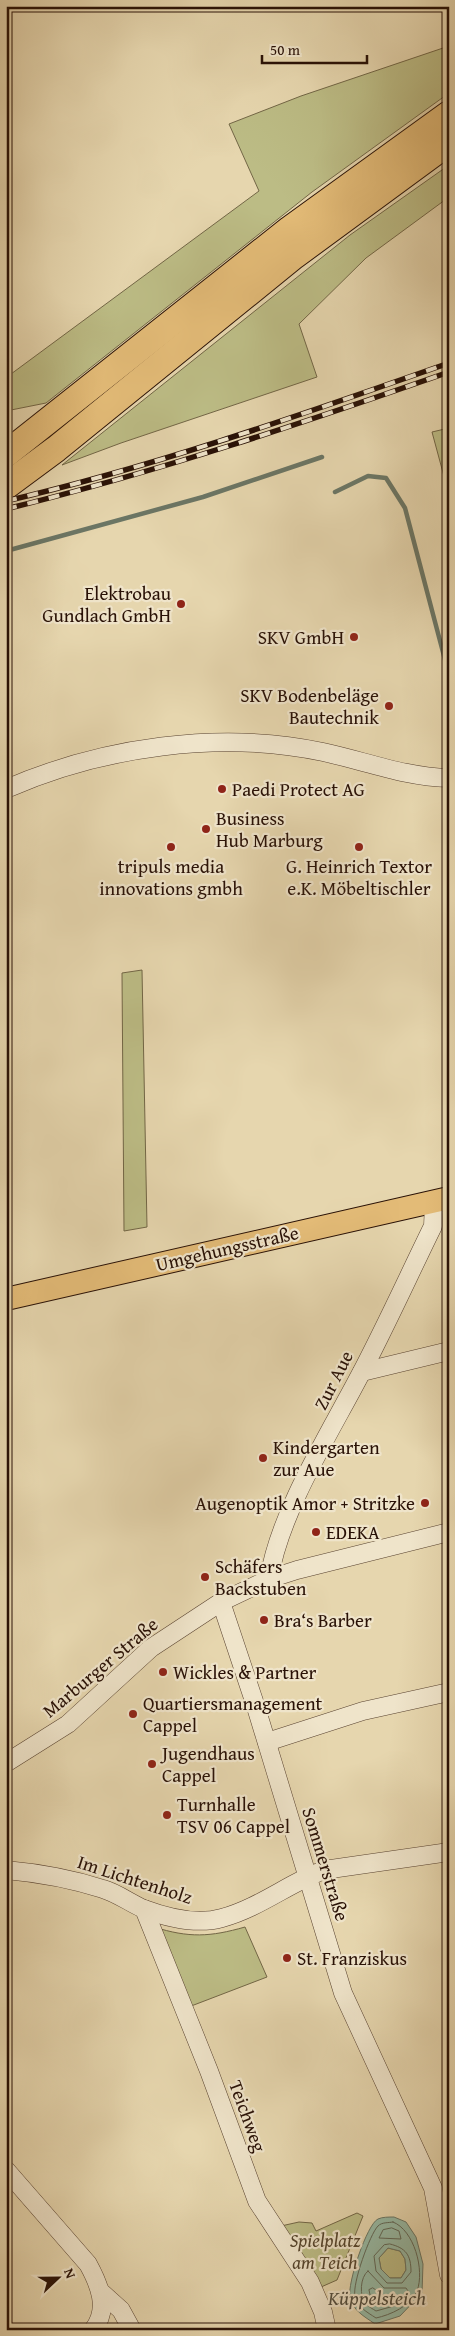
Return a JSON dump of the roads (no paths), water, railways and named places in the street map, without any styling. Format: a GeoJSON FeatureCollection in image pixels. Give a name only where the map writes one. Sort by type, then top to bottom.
{"type":"FeatureCollection","features":[{"type":"Feature","properties":{"kind":"highway"},"geometry":{"type":"LineString","coordinates":[[6,454],[290,229],[449,114]]}},
{"type":"Feature","properties":{"kind":"highway"},"geometry":{"type":"LineString","coordinates":[[6,486],[56,449],[294,256],[449,142]]}},
{"type":"Feature","properties":{"kind":"main road","name":"Umgehungsstraße"},"geometry":{"type":"LineString","coordinates":[[6,1299],[441,1200]]}},
{"type":"Feature","properties":{"kind":"street"},"geometry":{"type":"LineString","coordinates":[[6,789],[46,774],[108,757],[167,747],[226,743],[287,746],[322,752],[417,776],[449,778]]}},
{"type":"Feature","properties":{"kind":"street","name":"Zur Aue"},"geometry":{"type":"LineString","coordinates":[[269,1579],[273,1557],[292,1507],[362,1372],[433,1226],[441,1200]]}},
{"type":"Feature","properties":{"kind":"street"},"geometry":{"type":"LineString","coordinates":[[362,1372],[449,1351]]}},
{"type":"Feature","properties":{"kind":"street","name":"Marburger Straße"},"geometry":{"type":"LineString","coordinates":[[6,1763],[68,1724],[150,1648],[220,1602],[269,1579],[449,1532]]}},
{"type":"Feature","properties":{"kind":"street","name":"Sommerstraße"},"geometry":{"type":"LineString","coordinates":[[220,1602],[267,1742],[343,1993],[433,2188],[449,2275]]}},
{"type":"Feature","properties":{"kind":"street"},"geometry":{"type":"LineString","coordinates":[[267,1742],[363,1711],[449,1692]]}},
{"type":"Feature","properties":{"kind":"street","name":"Im Lichtenholz"},"geometry":{"type":"LineString","coordinates":[[6,1870],[85,1883],[106,1890],[144,1909],[191,1921],[222,1918],[252,1907],[308,1875],[324,1870],[449,1852]]}},
{"type":"Feature","properties":{"kind":"street","name":"Teichweg"},"geometry":{"type":"LineString","coordinates":[[144,1909],[209,2071],[257,2201],[310,2282],[323,2312],[327,2330]]}},
{"type":"Feature","properties":{"kind":"street"},"geometry":{"type":"LineString","coordinates":[[6,2170],[88,2264],[102,2292],[121,2310],[132,2330]]}},
{"type":"Feature","properties":{"kind":"street"},"geometry":{"type":"LineString","coordinates":[[93,2330],[101,2313],[102,2292]]}},
{"type":"Feature","properties":{"kind":"water","name":"Küppelsteich"},"geometry":{"type":"Polygon","coordinates":[[[394,2217],[406,2222],[416,2237],[423,2264],[422,2293],[400,2316],[375,2324],[359,2313],[351,2302],[350,2290],[359,2255],[369,2231],[378,2219],[394,2217]],[[388,2248],[379,2258],[381,2269],[390,2278],[401,2278],[406,2270],[405,2259],[400,2251],[388,2248]]]}},
{"type":"Feature","properties":{"kind":"waterway"},"geometry":{"type":"LineString","coordinates":[[6,551],[203,497],[322,457]]}},
{"type":"Feature","properties":{"kind":"waterway"},"geometry":{"type":"LineString","coordinates":[[335,492],[368,476],[386,478],[405,508],[449,675]]}},
{"type":"Feature","properties":{"kind":"railway"},"geometry":{"type":"LineString","coordinates":[[6,501],[118,472],[229,438],[449,363]]}},
{"type":"Feature","properties":{"kind":"railway"},"geometry":{"type":"LineString","coordinates":[[6,509],[62,495],[229,446],[449,372]]}},
{"type":"Feature","properties":{"kind":"place","name":"Elektrobau Gundlach GmbH"},"geometry":{"type":"Point","coordinates":[181,604]}},
{"type":"Feature","properties":{"kind":"place","name":"SKV GmbH"},"geometry":{"type":"Point","coordinates":[354,637]}},
{"type":"Feature","properties":{"kind":"place","name":"SKV Bodenbeläge Bautechnik"},"geometry":{"type":"Point","coordinates":[389,706]}},
{"type":"Feature","properties":{"kind":"place","name":"Paedi Protect AG"},"geometry":{"type":"Point","coordinates":[222,789]}},
{"type":"Feature","properties":{"kind":"place","name":"Business Hub Marburg"},"geometry":{"type":"Point","coordinates":[206,829]}},
{"type":"Feature","properties":{"kind":"place","name":"tripuls media innovations gmbh"},"geometry":{"type":"Point","coordinates":[171,847]}},
{"type":"Feature","properties":{"kind":"place","name":"G. Heinrich Textor e.K. Möbeltischler"},"geometry":{"type":"Point","coordinates":[359,847]}},
{"type":"Feature","properties":{"kind":"place","name":"Kindergarten zur Aue"},"geometry":{"type":"Point","coordinates":[263,1458]}},
{"type":"Feature","properties":{"kind":"place","name":"Augenoptik Amor + Stritzke"},"geometry":{"type":"Point","coordinates":[425,1503]}},
{"type":"Feature","properties":{"kind":"place","name":"EDEKA"},"geometry":{"type":"Point","coordinates":[316,1532]}},
{"type":"Feature","properties":{"kind":"place","name":"Schäfers Backstuben"},"geometry":{"type":"Point","coordinates":[205,1577]}},
{"type":"Feature","properties":{"kind":"place","name":"Bra‘s Barber"},"geometry":{"type":"Point","coordinates":[264,1620]}},
{"type":"Feature","properties":{"kind":"place","name":"Wickles & Partner"},"geometry":{"type":"Point","coordinates":[163,1672]}},
{"type":"Feature","properties":{"kind":"place","name":"Quartiersmanagement Cappel"},"geometry":{"type":"Point","coordinates":[133,1714]}},
{"type":"Feature","properties":{"kind":"place","name":"Jugendhaus Cappel"},"geometry":{"type":"Point","coordinates":[152,1764]}},
{"type":"Feature","properties":{"kind":"place","name":"Turnhalle TSV 06 Cappel"},"geometry":{"type":"Point","coordinates":[167,1815]}},
{"type":"Feature","properties":{"kind":"place","name":"St. Franziskus"},"geometry":{"type":"Point","coordinates":[287,1958]}},
{"type":"Feature","properties":{"kind":"park label","name":"Spielplatz am Teich"},"geometry":{"type":"Point","coordinates":[325,2251]}}]}
